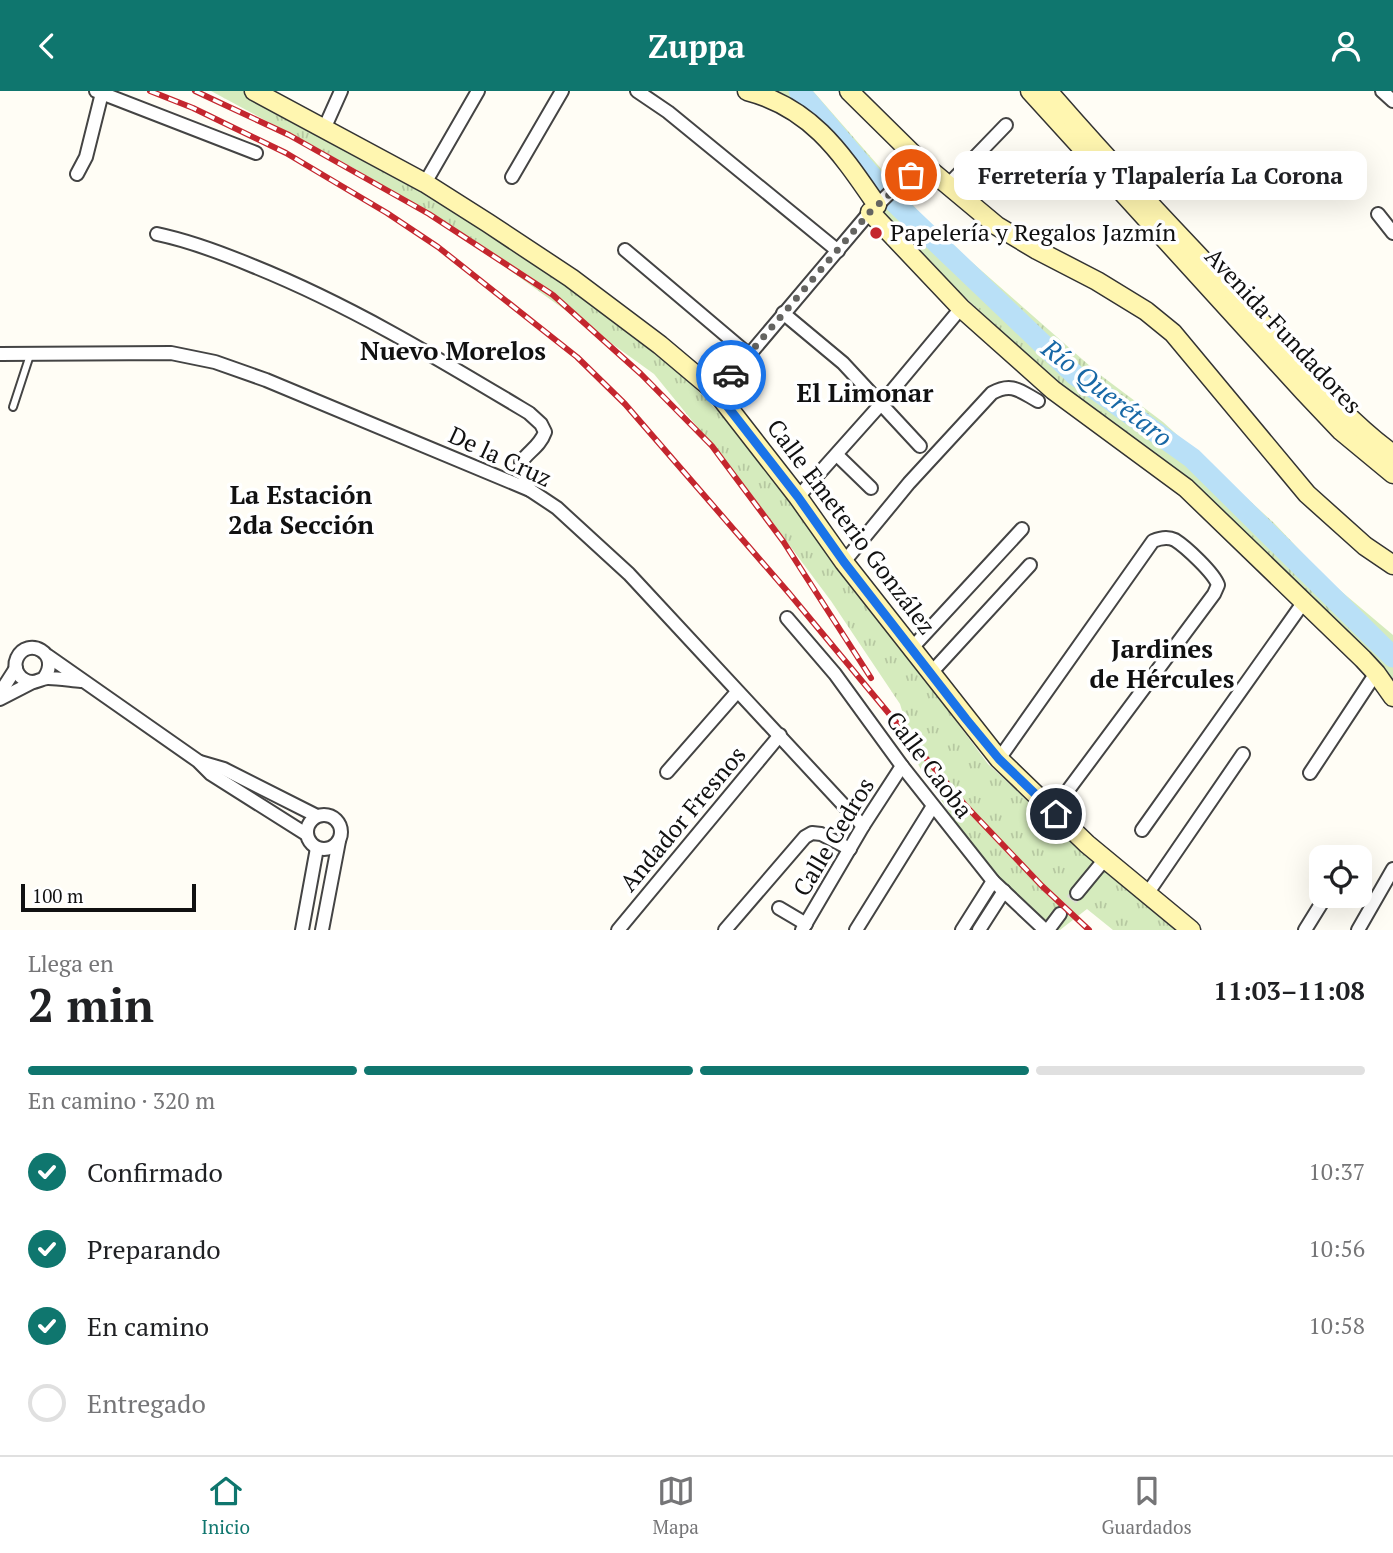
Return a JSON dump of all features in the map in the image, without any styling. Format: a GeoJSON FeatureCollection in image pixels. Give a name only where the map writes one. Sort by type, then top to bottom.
{"type":"FeatureCollection","features":[{"type":"Feature","properties":{"kind":"street","name":"Calle Emeterio González"},"geometry":{"type":"LineString","coordinates":[[254,91],[425,183],[571,278],[660,345],[717,393],[930,674],[999,759],[1104,859],[1191,930]]}},
{"type":"Feature","properties":{"kind":"street"},"geometry":{"type":"LineString","coordinates":[[324,129],[341,91]]}},
{"type":"Feature","properties":{"kind":"street"},"geometry":{"type":"LineString","coordinates":[[425,183],[478,91]]}},
{"type":"Feature","properties":{"kind":"street"},"geometry":{"type":"LineString","coordinates":[[512,177],[562,91]]}},
{"type":"Feature","properties":{"kind":"street"},"geometry":{"type":"LineString","coordinates":[[637,91],[668,112],[838,251]]}},
{"type":"Feature","properties":{"kind":"street"},"geometry":{"type":"LineString","coordinates":[[747,91],[774,99],[820,130],[961,308],[1053,390],[1186,488],[1376,673],[1393,697]]}},
{"type":"Feature","properties":{"kind":"street"},"geometry":{"type":"LineString","coordinates":[[849,91],[924,165],[997,226],[1097,281],[1146,311],[1173,333],[1307,494],[1365,546],[1393,565]]}},
{"type":"Feature","properties":{"kind":"street","name":"Avenida Fundadores"},"geometry":{"type":"LineString","coordinates":[[1030,91],[1314,402],[1342,431],[1393,474]]}},
{"type":"Feature","properties":{"kind":"street","name":"Avenida Fundadores"},"geometry":{"type":"LineString","coordinates":[[1048,91],[1313,382],[1353,421],[1393,454]]}},
{"type":"Feature","properties":{"kind":"street"},"geometry":{"type":"LineString","coordinates":[[1382,91],[1393,101]]}},
{"type":"Feature","properties":{"kind":"street"},"geometry":{"type":"LineString","coordinates":[[77,174],[86,157],[99,92],[256,153]]}},
{"type":"Feature","properties":{"kind":"street"},"geometry":{"type":"LineString","coordinates":[[949,184],[1006,125]]}},
{"type":"Feature","properties":{"kind":"street"},"geometry":{"type":"LineString","coordinates":[[717,393],[877,205],[924,165]]}},
{"type":"Feature","properties":{"kind":"street"},"geometry":{"type":"LineString","coordinates":[[1378,214],[1393,233]]}},
{"type":"Feature","properties":{"kind":"street"},"geometry":{"type":"LineString","coordinates":[[163,236],[202,247],[278,276],[325,298],[407,340],[529,413],[545,432],[542,443],[521,462],[530,490]]}},
{"type":"Feature","properties":{"kind":"street"},"geometry":{"type":"LineString","coordinates":[[625,250],[748,354]]}},
{"type":"Feature","properties":{"kind":"street"},"geometry":{"type":"LineString","coordinates":[[798,497],[881,404],[961,308]]}},
{"type":"Feature","properties":{"kind":"street"},"geometry":{"type":"LineString","coordinates":[[783,313],[843,363],[920,446]]}},
{"type":"Feature","properties":{"kind":"street","name":"De la Cruz"},"geometry":{"type":"LineString","coordinates":[[0,354],[171,353],[215,362],[266,380],[530,490],[557,508],[629,574],[863,826]]}},
{"type":"Feature","properties":{"kind":"street"},"geometry":{"type":"LineString","coordinates":[[844,562],[909,482],[992,393],[1002,387],[1013,387],[1038,401]]}},
{"type":"Feature","properties":{"kind":"street"},"geometry":{"type":"LineString","coordinates":[[837,455],[871,488]]}},
{"type":"Feature","properties":{"kind":"street"},"geometry":{"type":"LineString","coordinates":[[911,649],[1022,529]]}},
{"type":"Feature","properties":{"kind":"street"},"geometry":{"type":"LineString","coordinates":[[999,759],[1153,541],[1162,537],[1175,540],[1215,576],[1218,585],[1063,797]]}},
{"type":"Feature","properties":{"kind":"street"},"geometry":{"type":"LineString","coordinates":[[930,674],[1030,565]]}},
{"type":"Feature","properties":{"kind":"street"},"geometry":{"type":"LineString","coordinates":[[1142,830],[1303,603]]}},
{"type":"Feature","properties":{"kind":"street","name":"Calle Caoba"},"geometry":{"type":"LineString","coordinates":[[788,618],[835,674],[902,766],[993,881],[1046,930]]}},
{"type":"Feature","properties":{"kind":"street"},"geometry":{"type":"LineString","coordinates":[[0,693],[16,668],[18,657],[27,649],[38,649],[198,761],[211,774],[306,834],[317,848],[333,847],[339,841]]}},
{"type":"Feature","properties":{"kind":"street"},"geometry":{"type":"LineString","coordinates":[[0,699],[39,680],[49,671],[47,656]]}},
{"type":"Feature","properties":{"kind":"street"},"geometry":{"type":"LineString","coordinates":[[16,668],[22,678],[84,682]]}},
{"type":"Feature","properties":{"kind":"street"},"geometry":{"type":"LineString","coordinates":[[1310,773],[1376,673]]}},
{"type":"Feature","properties":{"kind":"street"},"geometry":{"type":"LineString","coordinates":[[667,772],[737,692]]}},
{"type":"Feature","properties":{"kind":"street","name":"Andador Fresnos"},"geometry":{"type":"LineString","coordinates":[[618,930],[780,735]]}},
{"type":"Feature","properties":{"kind":"street"},"geometry":{"type":"LineString","coordinates":[[1147,894],[1243,754]]}},
{"type":"Feature","properties":{"kind":"street"},"geometry":{"type":"LineString","coordinates":[[198,761],[223,769],[317,816]]}},
{"type":"Feature","properties":{"kind":"street","name":"Calle Cedros"},"geometry":{"type":"LineString","coordinates":[[804,927],[863,826],[902,766]]}},
{"type":"Feature","properties":{"kind":"street"},"geometry":{"type":"LineString","coordinates":[[856,930],[933,806]]}},
{"type":"Feature","properties":{"kind":"street"},"geometry":{"type":"LineString","coordinates":[[306,834],[311,820],[317,816],[326,814],[340,824],[341,833],[322,930]]}},
{"type":"Feature","properties":{"kind":"street"},"geometry":{"type":"LineString","coordinates":[[725,930],[812,832],[850,849]]}},
{"type":"Feature","properties":{"kind":"street"},"geometry":{"type":"LineString","coordinates":[[302,930],[317,848]]}},
{"type":"Feature","properties":{"kind":"street"},"geometry":{"type":"LineString","coordinates":[[1077,893],[1104,859]]}},
{"type":"Feature","properties":{"kind":"street"},"geometry":{"type":"LineString","coordinates":[[1358,930],[1393,869]]}},
{"type":"Feature","properties":{"kind":"street"},"geometry":{"type":"LineString","coordinates":[[962,930],[993,881]]}},
{"type":"Feature","properties":{"kind":"street"},"geometry":{"type":"LineString","coordinates":[[979,930],[1004,891]]}},
{"type":"Feature","properties":{"kind":"street"},"geometry":{"type":"LineString","coordinates":[[779,908],[804,927]]}},
{"type":"Feature","properties":{"kind":"street"},"geometry":{"type":"LineString","coordinates":[[1305,930],[1319,908]]}},
{"type":"Feature","properties":{"kind":"street"},"geometry":{"type":"LineString","coordinates":[[1046,930],[1059,913]]}},
{"type":"Feature","properties":{"kind":"lane"},"geometry":{"type":"LineString","coordinates":[[13,407],[31,353]]}},
{"type":"Feature","properties":{"kind":"green space"},"geometry":{"type":"Polygon","coordinates":[[[211,91],[243,91],[345,144],[493,232],[572,286],[669,362],[747,440],[988,764],[1086,855],[1181,930],[1113,930],[1087,909],[1060,930],[1055,930],[986,869],[919,766],[900,704],[831,601],[743,483],[654,374],[454,230],[357,170],[211,91]]]}},
{"type":"Feature","properties":{"kind":"green space"},"geometry":{"type":"Polygon","coordinates":[[[745,91],[813,91],[933,228],[1099,374],[1163,422],[1274,523],[1329,581],[1393,635],[1393,687],[1371,658],[1070,395],[878,216],[808,117],[745,91]]]}},
{"type":"Feature","properties":{"kind":"waterway","name":"Río Querétaro"},"geometry":{"type":"LineString","coordinates":[[799,91],[891,199],[1075,375],[1192,458],[1393,657]]}},
{"type":"Feature","properties":{"kind":"tunnel"},"geometry":{"type":"LineString","coordinates":[[1060,914],[1077,893]]}},
{"type":"Feature","properties":{"kind":"railway"},"geometry":{"type":"LineString","coordinates":[[150,91],[193,108],[286,153],[387,213],[438,247],[577,357],[625,404],[788,592],[964,804],[1042,886],[1089,930]]}},
{"type":"Feature","properties":{"kind":"railway"},"geometry":{"type":"LineString","coordinates":[[195,91],[289,135],[429,214],[553,295],[641,374],[712,446],[783,541],[871,678]]}},
{"type":"Feature","properties":{"kind":"way so far"},"geometry":{"type":"LineString","coordinates":[[731,375],[870,212],[911,175]]}},
{"type":"Feature","properties":{"kind":"place","name":"Ferretería y Tlapalería La Corona"},"geometry":{"type":"Point","coordinates":[911,175]}},
{"type":"Feature","properties":{"kind":"place","name":"Papelería y Regalos Jazmín"},"geometry":{"type":"Point","coordinates":[876,233]}},
{"type":"Feature","properties":{"kind":"district","name":"Nuevo Morelos"},"geometry":{"type":"Point","coordinates":[453,351]}},
{"type":"Feature","properties":{"kind":"district","name":"El Limonar"},"geometry":{"type":"Point","coordinates":[865,393]}},
{"type":"Feature","properties":{"kind":"district","name":"La Estación 2da Sección"},"geometry":{"type":"Point","coordinates":[301,510]}},
{"type":"Feature","properties":{"kind":"district","name":"Jardines de Hércules"},"geometry":{"type":"Point","coordinates":[1162,664]}},
{"type":"Feature","properties":{"kind":"route"},"geometry":{"type":"LineString","coordinates":[[731,375],[717,393],[966,719],[999,759],[1056,814]]}}]}
